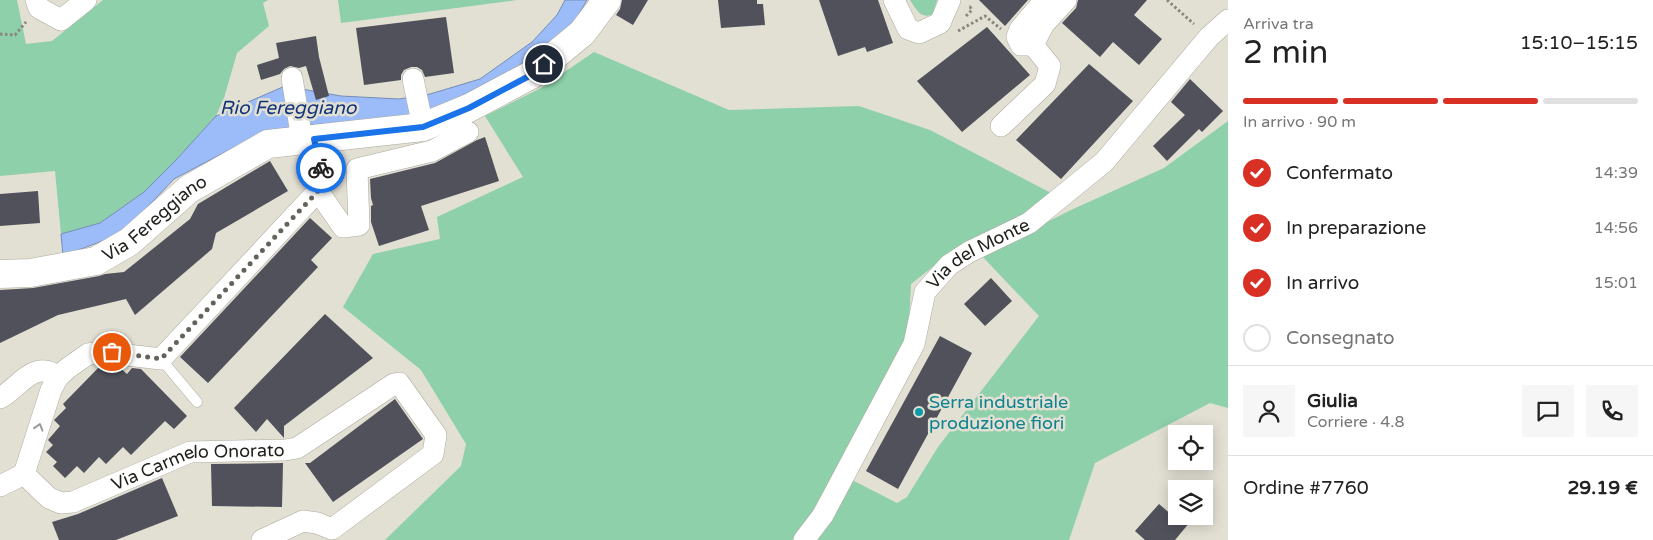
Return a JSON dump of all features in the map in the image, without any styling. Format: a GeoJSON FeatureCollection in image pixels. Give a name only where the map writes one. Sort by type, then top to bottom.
{"type":"FeatureCollection","features":[{"type":"Feature","properties":{"kind":"street"},"geometry":{"type":"LineString","coordinates":[[38,4],[61,20],[86,0]]}},
{"type":"Feature","properties":{"kind":"street","name":"Via Fereggiano"},"geometry":{"type":"LineString","coordinates":[[0,274],[30,273],[96,261],[129,242],[189,189],[268,144],[305,136],[422,123],[469,108],[531,75],[582,33],[607,0]]}},
{"type":"Feature","properties":{"kind":"street"},"geometry":{"type":"LineString","coordinates":[[894,0],[908,29],[920,33],[951,28],[950,0]]}},
{"type":"Feature","properties":{"kind":"street"},"geometry":{"type":"LineString","coordinates":[[1001,126],[1045,84],[1050,66],[1025,41],[1020,29],[1045,0]]}},
{"type":"Feature","properties":{"kind":"street"},"geometry":{"type":"LineString","coordinates":[[1025,41],[1066,0]]}},
{"type":"Feature","properties":{"kind":"street","name":"Via del Monte"},"geometry":{"type":"LineString","coordinates":[[804,540],[823,515],[914,344],[925,292],[949,265],[969,252],[1029,223],[1104,162],[1209,37],[1228,20]]}},
{"type":"Feature","properties":{"kind":"street"},"geometry":{"type":"LineString","coordinates":[[0,486],[24,474],[51,390],[58,377],[88,354],[102,352],[161,359],[318,191],[322,174],[305,136],[293,81]]}},
{"type":"Feature","properties":{"kind":"street"},"geometry":{"type":"LineString","coordinates":[[414,85],[422,123]]}},
{"type":"Feature","properties":{"kind":"street"},"geometry":{"type":"LineString","coordinates":[[318,191],[343,227],[359,225],[357,169],[432,150],[468,132]]}},
{"type":"Feature","properties":{"kind":"street"},"geometry":{"type":"LineString","coordinates":[[0,398],[10,393],[25,376],[32,373],[44,370],[51,371],[58,377]]}},
{"type":"Feature","properties":{"kind":"street","name":"Via Carmelo Onorato"},"geometry":{"type":"LineString","coordinates":[[24,474],[49,498],[61,503],[73,502],[190,452],[285,450],[297,448],[394,384],[399,383],[436,435],[433,454],[336,534],[303,521],[262,540]]}},
{"type":"Feature","properties":{"kind":"lane"},"geometry":{"type":"LineString","coordinates":[[161,359],[197,402]]}},
{"type":"Feature","properties":{"kind":"path"},"geometry":{"type":"LineString","coordinates":[[1167,0],[1209,37]]}},
{"type":"Feature","properties":{"kind":"path"},"geometry":{"type":"LineString","coordinates":[[0,34],[15,34],[38,4]]}},
{"type":"Feature","properties":{"kind":"path"},"geometry":{"type":"LineString","coordinates":[[951,28],[970,7],[972,10],[965,17]]}},
{"type":"Feature","properties":{"kind":"path"},"geometry":{"type":"LineString","coordinates":[[951,28],[985,16],[998,27],[1025,41]]}},
{"type":"Feature","properties":{"kind":"green space"},"geometry":{"type":"Polygon","coordinates":[[[0,0],[17,0],[26,44],[52,41],[103,0],[268,0],[263,3],[269,26],[237,53],[224,98],[216,116],[144,192],[100,223],[61,234],[55,171],[0,176],[0,0]]]}},
{"type":"Feature","properties":{"kind":"green space"},"geometry":{"type":"Polygon","coordinates":[[[338,0],[517,0],[341,23],[338,0]]]}},
{"type":"Feature","properties":{"kind":"green space"},"geometry":{"type":"Polygon","coordinates":[[[910,0],[937,0],[933,14],[925,16],[919,13],[910,0]]]}},
{"type":"Feature","properties":{"kind":"green space"},"geometry":{"type":"Polygon","coordinates":[[[594,52],[729,110],[859,106],[930,130],[1051,193],[1024,218],[944,258],[911,284],[908,343],[796,540],[385,540],[461,466],[466,444],[421,370],[343,307],[373,254],[440,239],[437,217],[523,177],[485,116],[541,88],[594,52]]]}},
{"type":"Feature","properties":{"kind":"green space"},"geometry":{"type":"Polygon","coordinates":[[[1228,121],[1228,408],[1210,403],[1095,463],[1069,540],[813,540],[850,479],[897,503],[907,497],[938,447],[1039,316],[981,255],[1071,210],[1164,168],[1228,121]]]}},
{"type":"Feature","properties":{"kind":"water","name":"Rio Fereggiano"},"geometry":{"type":"Polygon","coordinates":[[[565,0],[587,0],[573,24],[520,65],[435,110],[403,119],[307,125],[265,131],[174,179],[123,233],[63,256],[61,234],[100,223],[144,192],[216,116],[285,86],[341,96],[399,99],[430,94],[480,79],[532,42],[557,15],[565,0]]]}},
{"type":"Feature","properties":{"kind":"building"},"geometry":{"type":"Polygon","coordinates":[[[622,0],[648,0],[633,25],[616,15],[622,0]]]}},
{"type":"Feature","properties":{"kind":"building"},"geometry":{"type":"Polygon","coordinates":[[[718,0],[757,0],[757,4],[763,4],[765,25],[721,28],[718,0]]]}},
{"type":"Feature","properties":{"kind":"building"},"geometry":{"type":"Polygon","coordinates":[[[819,0],[878,0],[893,43],[867,52],[865,47],[838,56],[819,0]]]}},
{"type":"Feature","properties":{"kind":"building"},"geometry":{"type":"Polygon","coordinates":[[[979,0],[1028,0],[1005,26],[979,0]]]}},
{"type":"Feature","properties":{"kind":"building"},"geometry":{"type":"Polygon","coordinates":[[[1078,0],[1147,0],[1134,15],[1162,39],[1139,65],[1113,42],[1100,57],[1062,23],[1076,8],[1078,0]]]}},
{"type":"Feature","properties":{"kind":"building"},"geometry":{"type":"Polygon","coordinates":[[[446,17],[454,73],[425,77],[422,70],[417,67],[411,67],[404,70],[401,80],[364,85],[356,28],[446,17]]]}},
{"type":"Feature","properties":{"kind":"building"},"geometry":{"type":"Polygon","coordinates":[[[987,27],[1030,75],[962,132],[917,81],[987,27]]]}},
{"type":"Feature","properties":{"kind":"building"},"geometry":{"type":"Polygon","coordinates":[[[316,36],[319,57],[329,96],[316,100],[306,66],[299,68],[290,66],[280,74],[261,80],[257,65],[279,58],[276,43],[316,36]]]}},
{"type":"Feature","properties":{"kind":"building"},"geometry":{"type":"Polygon","coordinates":[[[1089,64],[1133,101],[1061,179],[1016,140],[1089,64]]]}},
{"type":"Feature","properties":{"kind":"building"},"geometry":{"type":"Polygon","coordinates":[[[1190,79],[1223,111],[1202,132],[1199,129],[1167,161],[1153,146],[1185,115],[1171,102],[1190,79]]]}},
{"type":"Feature","properties":{"kind":"building"},"geometry":{"type":"Polygon","coordinates":[[[485,137],[499,181],[421,206],[429,230],[379,246],[371,222],[371,206],[373,205],[370,179],[435,163],[485,137]]]}},
{"type":"Feature","properties":{"kind":"building"},"geometry":{"type":"Polygon","coordinates":[[[270,161],[288,191],[216,233],[212,249],[135,315],[126,299],[58,315],[0,343],[0,290],[33,288],[124,272],[190,219],[198,204],[270,161]]]}},
{"type":"Feature","properties":{"kind":"building"},"geometry":{"type":"Polygon","coordinates":[[[38,191],[40,223],[0,226],[0,194],[38,191]]]}},
{"type":"Feature","properties":{"kind":"building"},"geometry":{"type":"Polygon","coordinates":[[[310,218],[332,238],[311,260],[318,267],[208,383],[180,357],[310,218]]]}},
{"type":"Feature","properties":{"kind":"building"},"geometry":{"type":"Polygon","coordinates":[[[991,278],[1012,301],[985,326],[964,304],[991,278]]]}},
{"type":"Feature","properties":{"kind":"building"},"geometry":{"type":"Polygon","coordinates":[[[325,314],[373,358],[284,426],[284,438],[267,419],[256,432],[234,408],[325,314]]]}},
{"type":"Feature","properties":{"kind":"building","name":"Serra industriale produzione fiori"},"geometry":{"type":"Polygon","coordinates":[[[940,336],[972,353],[898,489],[866,471],[940,336]]]}},
{"type":"Feature","properties":{"kind":"building"},"geometry":{"type":"Polygon","coordinates":[[[101,365],[108,372],[115,366],[127,374],[132,368],[141,369],[187,416],[174,429],[165,421],[131,455],[123,447],[106,464],[99,457],[84,473],[77,466],[65,478],[53,466],[57,462],[46,452],[53,445],[48,440],[60,426],[54,420],[66,408],[63,404],[101,365]]]}},
{"type":"Feature","properties":{"kind":"building"},"geometry":{"type":"Polygon","coordinates":[[[395,399],[423,439],[333,502],[305,463],[310,463],[395,399]]]}},
{"type":"Feature","properties":{"kind":"building"},"geometry":{"type":"Polygon","coordinates":[[[283,463],[282,507],[212,506],[211,464],[283,463]]]}},
{"type":"Feature","properties":{"kind":"building"},"geometry":{"type":"Polygon","coordinates":[[[162,478],[178,516],[116,540],[59,540],[52,522],[78,514],[162,478]]]}},
{"type":"Feature","properties":{"kind":"building"},"geometry":{"type":"Polygon","coordinates":[[[1159,504],[1168,512],[1168,525],[1188,525],[1175,540],[1145,540],[1135,531],[1159,504]]]}},
{"type":"Feature","properties":{"kind":"way so far"},"geometry":{"type":"LineString","coordinates":[[112,352],[161,359],[318,191],[322,174],[321,168]]}},
{"type":"Feature","properties":{"kind":"place","name":"Serra industriale produzione fiori"},"geometry":{"type":"Point","coordinates":[919,412]}},
{"type":"Feature","properties":{"kind":"route"},"geometry":{"type":"LineString","coordinates":[[321,168],[314,139],[423,127],[469,108],[531,75],[544,64]]}}]}
